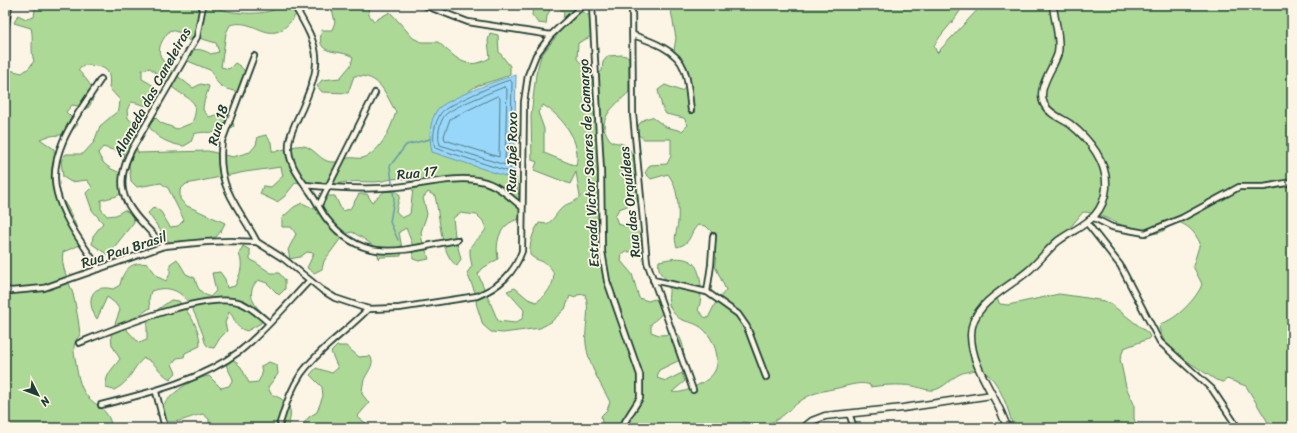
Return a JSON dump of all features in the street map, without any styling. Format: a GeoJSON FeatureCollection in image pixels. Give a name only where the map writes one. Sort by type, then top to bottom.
{"type":"FeatureCollection","features":[{"type":"Feature","properties":{"kind":"street"},"geometry":{"type":"LineString","coordinates":[[5,32],[6,14],[9,5]]}},
{"type":"Feature","properties":{"kind":"street","name":"Alameda das Caneleiras"},"geometry":{"type":"LineString","coordinates":[[164,246],[130,210],[124,198],[121,176],[124,164],[129,154],[197,37],[203,5]]}},
{"type":"Feature","properties":{"kind":"street"},"geometry":{"type":"LineString","coordinates":[[294,5],[310,32],[315,50],[316,65],[314,80],[289,144],[293,167],[326,218],[348,238],[362,248],[374,251],[389,252],[457,240]]}},
{"type":"Feature","properties":{"kind":"street"},"geometry":{"type":"LineString","coordinates":[[424,5],[468,22],[551,35]]}},
{"type":"Feature","properties":{"kind":"street","name":"Rua Ipê Roxo"},"geometry":{"type":"LineString","coordinates":[[368,309],[399,308],[477,296],[494,287],[511,273],[518,262],[522,251],[524,102],[528,75],[536,55],[551,35],[583,5]]}},
{"type":"Feature","properties":{"kind":"street","name":"Estrada Victor Soares de Camargo"},"geometry":{"type":"LineString","coordinates":[[592,5],[601,171],[602,252],[606,281],[640,375],[640,398],[622,428]]}},
{"type":"Feature","properties":{"kind":"street","name":"Rua das Orquídeas"},"geometry":{"type":"LineString","coordinates":[[632,5],[633,114],[647,262],[693,390]]}},
{"type":"Feature","properties":{"kind":"street"},"geometry":{"type":"LineString","coordinates":[[1008,428],[977,367],[971,338],[971,328],[976,315],[986,303],[1028,271],[1050,248],[1094,218],[1102,202],[1106,188],[1102,162],[1095,151],[1070,125],[1048,109],[1042,97],[1042,91],[1058,53],[1053,5]]}},
{"type":"Feature","properties":{"kind":"street"},"geometry":{"type":"LineString","coordinates":[[633,35],[651,41],[669,52],[680,63],[685,71],[691,110]]}},
{"type":"Feature","properties":{"kind":"street","name":"Rua 18"},"geometry":{"type":"LineString","coordinates":[[254,56],[222,141],[220,156],[222,174],[226,189],[257,242]]}},
{"type":"Feature","properties":{"kind":"street"},"geometry":{"type":"LineString","coordinates":[[99,268],[66,215],[57,193],[55,179],[56,165],[68,130],[101,79]]}},
{"type":"Feature","properties":{"kind":"street"},"geometry":{"type":"LineString","coordinates":[[319,205],[329,188],[375,93]]}},
{"type":"Feature","properties":{"kind":"street","name":"Rua 17"},"geometry":{"type":"LineString","coordinates":[[305,186],[329,188],[395,187],[466,179],[482,181],[496,187],[522,207]]}},
{"type":"Feature","properties":{"kind":"street"},"geometry":{"type":"LineString","coordinates":[[1094,218],[1112,227],[1146,233],[1182,218],[1239,187],[1264,187],[1292,182]]}},
{"type":"Feature","properties":{"kind":"street"},"geometry":{"type":"LineString","coordinates":[[1087,223],[1120,265],[1160,342],[1212,389],[1238,428]]}},
{"type":"Feature","properties":{"kind":"street"},"geometry":{"type":"LineString","coordinates":[[707,292],[713,236]]}},
{"type":"Feature","properties":{"kind":"street","name":"Rua Pau Brasil"},"geometry":{"type":"LineString","coordinates":[[5,289],[11,292],[44,288],[164,246],[206,242],[257,242]]}},
{"type":"Feature","properties":{"kind":"street"},"geometry":{"type":"LineString","coordinates":[[257,242],[284,259],[310,282],[335,298],[368,309],[313,360],[301,374],[286,404],[280,423]]}},
{"type":"Feature","properties":{"kind":"street"},"geometry":{"type":"LineString","coordinates":[[653,280],[707,292],[742,319],[747,327],[766,377]]}},
{"type":"Feature","properties":{"kind":"street"},"geometry":{"type":"LineString","coordinates":[[101,405],[156,392],[219,364],[240,350],[310,282]]}},
{"type":"Feature","properties":{"kind":"street"},"geometry":{"type":"LineString","coordinates":[[79,343],[156,314],[221,300],[242,303],[269,323]]}},
{"type":"Feature","properties":{"kind":"street"},"geometry":{"type":"LineString","coordinates":[[156,392],[165,428]]}},
{"type":"Feature","properties":{"kind":"street"},"geometry":{"type":"LineString","coordinates":[[803,428],[818,418],[849,413],[903,408],[992,395]]}},
{"type":"Feature","properties":{"kind":"street"},"geometry":{"type":"LineString","coordinates":[[849,413],[854,428]]}},
{"type":"Feature","properties":{"kind":"green space"},"geometry":{"type":"Polygon","coordinates":[[[32,5],[220,5],[218,8],[232,12],[260,13],[275,9],[280,5],[296,5],[298,11],[289,24],[280,30],[272,32],[249,25],[230,25],[226,33],[221,67],[229,69],[235,63],[243,69],[247,79],[245,92],[233,91],[224,88],[216,81],[212,71],[188,61],[187,52],[193,50],[205,51],[211,54],[219,52],[216,43],[199,38],[191,42],[178,32],[170,30],[165,36],[160,47],[163,61],[173,72],[193,88],[201,84],[209,86],[204,101],[203,110],[209,117],[225,112],[231,117],[234,126],[225,132],[204,132],[194,134],[191,142],[184,146],[165,141],[160,138],[151,129],[146,117],[155,117],[161,123],[177,129],[192,123],[195,116],[195,106],[190,99],[173,88],[150,68],[142,70],[142,79],[153,85],[160,94],[163,102],[159,105],[148,106],[131,102],[127,110],[128,118],[140,129],[140,138],[135,145],[138,153],[208,151],[233,157],[250,152],[256,145],[258,137],[266,135],[271,142],[272,151],[296,146],[304,146],[324,160],[333,162],[348,158],[363,158],[375,151],[384,139],[396,112],[381,86],[370,78],[354,76],[348,93],[322,92],[317,86],[322,80],[340,78],[351,65],[353,57],[347,54],[329,51],[322,45],[320,39],[322,30],[332,30],[335,22],[331,5],[368,5],[369,15],[374,21],[390,12],[413,38],[421,42],[438,42],[461,61],[467,63],[474,64],[490,58],[488,41],[490,33],[498,35],[499,52],[510,66],[510,74],[503,78],[475,87],[464,96],[459,103],[451,101],[440,109],[516,177],[521,211],[519,219],[507,225],[500,234],[497,245],[498,259],[483,268],[478,274],[498,321],[515,323],[523,318],[524,310],[507,291],[515,288],[528,299],[536,302],[548,291],[553,281],[554,275],[549,266],[530,255],[533,234],[539,223],[547,224],[563,207],[580,197],[576,172],[570,184],[534,170],[537,162],[532,160],[531,116],[536,74],[541,56],[561,30],[564,13],[558,6],[551,8],[547,16],[546,24],[538,23],[532,15],[533,5],[573,5],[581,12],[592,16],[596,23],[594,35],[578,43],[577,59],[595,76],[602,71],[603,62],[608,56],[622,55],[629,57],[629,92],[612,108],[605,120],[604,127],[606,134],[612,142],[626,146],[632,154],[638,172],[642,198],[635,203],[619,209],[615,216],[618,224],[634,229],[641,235],[642,239],[640,250],[622,253],[621,261],[632,274],[639,298],[648,301],[655,299],[661,305],[663,313],[651,324],[651,332],[659,335],[678,334],[681,340],[683,346],[682,359],[659,370],[657,378],[666,381],[682,373],[685,381],[672,392],[682,392],[689,390],[710,378],[716,369],[716,352],[710,337],[702,328],[677,317],[674,314],[668,300],[669,285],[660,273],[659,261],[675,258],[686,259],[694,264],[700,276],[701,284],[701,299],[698,310],[704,317],[708,318],[716,302],[726,290],[715,266],[712,232],[706,226],[698,225],[688,241],[677,247],[675,237],[678,222],[678,210],[674,185],[668,174],[651,179],[645,173],[650,165],[667,164],[671,156],[671,139],[644,139],[636,133],[641,122],[652,117],[666,127],[682,131],[688,125],[684,118],[666,114],[662,107],[658,90],[665,85],[681,91],[688,86],[689,77],[673,56],[676,38],[670,5],[963,5],[957,16],[934,46],[937,53],[982,5],[1292,5],[1292,428],[1275,428],[1269,424],[1246,386],[1227,379],[1223,382],[1216,380],[1175,353],[1164,341],[1159,328],[1162,323],[1180,313],[1196,295],[1202,284],[1193,266],[1200,243],[1191,229],[1176,221],[1161,232],[1152,234],[1143,233],[1102,216],[1083,212],[1034,271],[999,288],[995,296],[1000,304],[1008,305],[1059,294],[1104,301],[1112,305],[1148,333],[1150,337],[1148,339],[1124,348],[1120,359],[1126,387],[1134,404],[1134,419],[1138,428],[1013,428],[1006,404],[993,379],[987,374],[976,370],[960,374],[938,389],[934,390],[902,385],[870,387],[870,385],[861,383],[821,391],[803,399],[781,417],[766,424],[743,422],[737,428],[716,428],[712,423],[704,422],[697,425],[696,428],[626,428],[621,424],[615,424],[603,428],[601,416],[607,410],[610,402],[595,374],[587,352],[587,300],[585,294],[577,295],[575,298],[570,296],[565,309],[551,322],[540,328],[503,333],[491,332],[483,325],[476,303],[477,297],[467,273],[472,266],[470,251],[472,244],[486,229],[483,221],[477,215],[460,213],[453,218],[455,236],[461,259],[457,266],[451,260],[444,244],[435,196],[428,192],[423,198],[427,214],[421,232],[422,240],[429,259],[419,261],[413,259],[412,243],[406,228],[399,232],[402,249],[401,256],[381,257],[379,259],[378,254],[365,239],[352,232],[344,234],[324,261],[322,269],[314,273],[307,268],[314,253],[307,252],[300,257],[290,259],[288,250],[296,234],[291,227],[282,227],[282,218],[294,207],[302,203],[317,210],[326,196],[335,196],[342,211],[350,209],[359,194],[367,194],[372,202],[385,191],[394,190],[400,195],[396,211],[402,218],[410,214],[413,189],[411,181],[406,179],[397,178],[375,182],[347,182],[317,187],[296,182],[284,197],[277,202],[260,194],[263,186],[271,187],[283,176],[281,167],[245,172],[186,184],[180,190],[180,199],[185,205],[225,223],[216,237],[175,246],[168,241],[148,213],[154,207],[161,212],[170,227],[178,226],[184,220],[168,188],[161,183],[137,187],[131,181],[128,156],[103,147],[98,153],[101,159],[111,169],[124,176],[126,184],[125,191],[117,196],[101,200],[101,209],[107,216],[116,215],[124,210],[132,214],[134,222],[108,255],[92,244],[93,236],[103,223],[92,210],[86,193],[92,187],[87,180],[71,182],[63,177],[61,161],[66,154],[83,154],[94,142],[100,126],[119,110],[120,100],[109,88],[109,76],[105,69],[97,66],[85,65],[78,70],[92,88],[93,97],[88,108],[72,105],[66,112],[78,124],[74,129],[65,134],[40,139],[54,149],[51,179],[55,190],[71,215],[76,227],[80,245],[63,252],[62,257],[64,268],[73,294],[79,325],[80,335],[75,343],[74,354],[79,380],[88,397],[107,415],[112,428],[5,428],[5,69],[22,73],[29,68],[34,61],[32,53],[31,28],[14,23],[18,15],[26,19],[34,17],[35,9],[32,5]],[[543,105],[538,112],[544,129],[544,153],[576,166],[576,148],[573,139],[564,123],[543,105]]]}},
{"type":"Feature","properties":{"kind":"green space"},"geometry":{"type":"Polygon","coordinates":[[[243,246],[250,250],[250,259],[271,273],[279,273],[285,280],[285,289],[279,295],[267,283],[258,280],[254,284],[251,293],[252,298],[256,306],[264,314],[261,323],[247,331],[237,325],[229,312],[225,323],[227,331],[220,338],[214,348],[211,348],[205,343],[195,314],[185,298],[171,289],[151,291],[149,299],[150,308],[129,322],[127,330],[139,343],[147,340],[147,324],[157,310],[171,300],[179,301],[196,327],[200,339],[200,346],[185,353],[184,357],[177,358],[172,364],[176,373],[170,379],[152,362],[144,358],[139,362],[128,379],[120,387],[114,390],[106,388],[108,376],[120,359],[112,345],[111,335],[120,310],[115,303],[107,297],[97,319],[91,307],[94,292],[105,288],[113,289],[120,285],[123,275],[129,267],[142,263],[148,264],[158,277],[166,281],[170,274],[170,264],[177,259],[186,274],[195,278],[200,290],[210,297],[216,291],[212,273],[220,272],[225,279],[227,288],[235,286],[241,270],[239,254],[243,246]]]}},
{"type":"Feature","properties":{"kind":"green space"},"geometry":{"type":"Polygon","coordinates":[[[337,346],[346,346],[359,357],[370,356],[372,359],[372,365],[364,380],[362,392],[369,403],[357,417],[366,423],[363,428],[305,428],[304,423],[309,417],[317,412],[323,396],[322,387],[310,375],[316,368],[332,373],[338,368],[331,352],[337,346]]]}},
{"type":"Feature","properties":{"kind":"green space"},"geometry":{"type":"Polygon","coordinates":[[[229,356],[241,367],[249,383],[258,382],[262,375],[261,366],[269,362],[277,365],[278,374],[268,387],[271,394],[289,406],[290,416],[287,428],[209,428],[209,419],[203,414],[173,422],[161,419],[156,414],[172,395],[193,381],[209,376],[221,388],[229,386],[233,379],[225,363],[229,356]]]}},
{"type":"Feature","properties":{"kind":"water"},"geometry":{"type":"Polygon","coordinates":[[[516,75],[514,179],[432,152],[430,130],[432,120],[437,110],[461,95],[516,75]]]}},
{"type":"Feature","properties":{"kind":"waterway"},"geometry":{"type":"LineString","coordinates":[[398,240],[390,222],[394,199],[390,166],[406,145],[430,139]]}}]}
